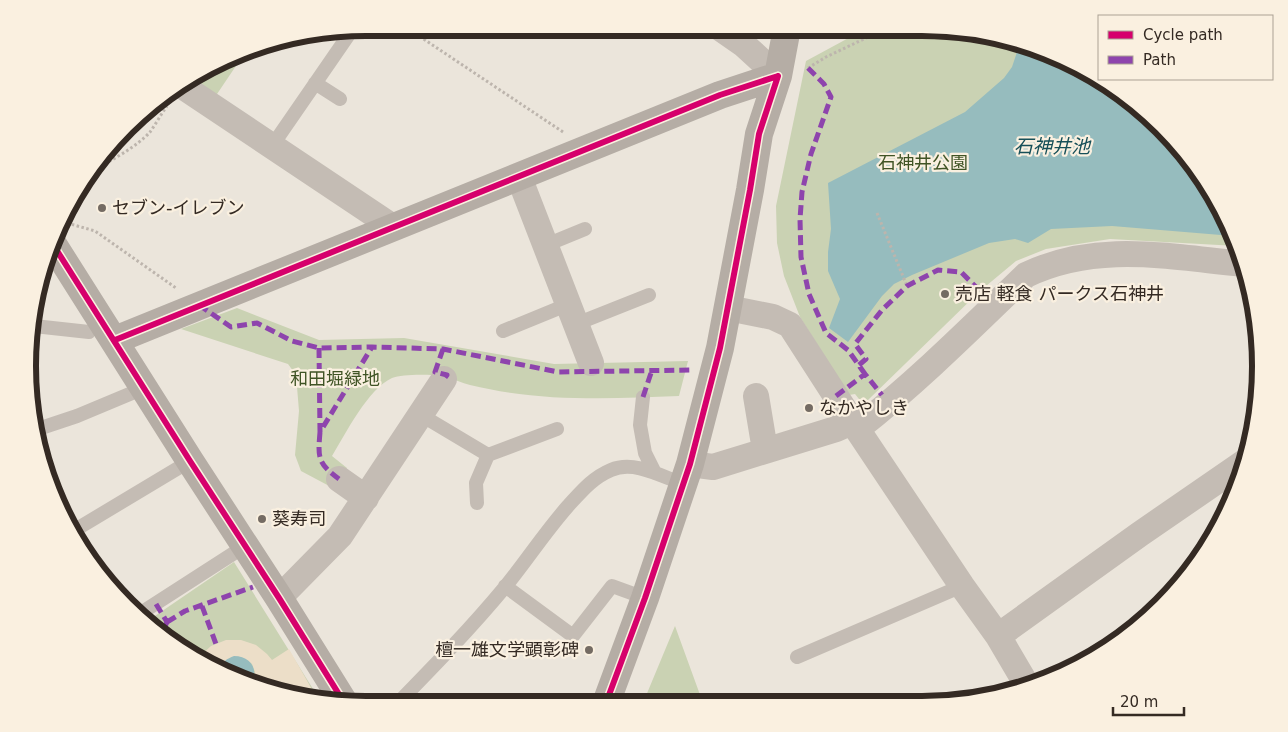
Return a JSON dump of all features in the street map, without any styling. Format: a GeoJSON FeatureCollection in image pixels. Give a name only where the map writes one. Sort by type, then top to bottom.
{"type":"FeatureCollection","features":[{"type":"Feature","properties":{"kind":"street"},"geometry":{"type":"LineString","coordinates":[[732,36],[778,76]]}},
{"type":"Feature","properties":{"kind":"street"},"geometry":{"type":"LineString","coordinates":[[609,696],[645,598],[686,474],[720,348],[760,134],[778,76],[786,36]]}},
{"type":"Feature","properties":{"kind":"street"},"geometry":{"type":"LineString","coordinates":[[115,340],[720,95],[778,76]]}},
{"type":"Feature","properties":{"kind":"street"},"geometry":{"type":"LineString","coordinates":[[187,89],[393,227]]}},
{"type":"Feature","properties":{"kind":"street"},"geometry":{"type":"LineString","coordinates":[[519,177],[591,363]]}},
{"type":"Feature","properties":{"kind":"street"},"geometry":{"type":"LineString","coordinates":[[57,251],[339,695]]}},
{"type":"Feature","properties":{"kind":"street"},"geometry":{"type":"LineString","coordinates":[[686,474],[836,429],[854,426],[890,404],[1026,275],[1038,269],[1087,256],[1113,253],[1235,263]]}},
{"type":"Feature","properties":{"kind":"street"},"geometry":{"type":"LineString","coordinates":[[728,308],[773,317],[790,325],[854,426],[998,636],[1024,679]]}},
{"type":"Feature","properties":{"kind":"street"},"geometry":{"type":"LineString","coordinates":[[279,598],[340,536],[444,379]]}},
{"type":"Feature","properties":{"kind":"street"},"geometry":{"type":"LineString","coordinates":[[756,396],[765,450]]}},
{"type":"Feature","properties":{"kind":"street"},"geometry":{"type":"LineString","coordinates":[[998,636],[1235,468]]}},
{"type":"Feature","properties":{"kind":"street"},"geometry":{"type":"LineString","coordinates":[[339,479],[366,498]]}},
{"type":"Feature","properties":{"kind":"lane"},"geometry":{"type":"LineString","coordinates":[[272,146],[347,37]]}},
{"type":"Feature","properties":{"kind":"lane"},"geometry":{"type":"LineString","coordinates":[[315,83],[340,99]]}},
{"type":"Feature","properties":{"kind":"lane"},"geometry":{"type":"LineString","coordinates":[[546,245],[585,228]]}},
{"type":"Feature","properties":{"kind":"lane"},"geometry":{"type":"LineString","coordinates":[[503,331],[649,295]]}},
{"type":"Feature","properties":{"kind":"lane"},"geometry":{"type":"LineString","coordinates":[[39,327],[89,332]]}},
{"type":"Feature","properties":{"kind":"lane"},"geometry":{"type":"LineString","coordinates":[[43,427],[77,416],[144,388]]}},
{"type":"Feature","properties":{"kind":"lane"},"geometry":{"type":"LineString","coordinates":[[643,397],[640,425],[644,453],[655,473]]}},
{"type":"Feature","properties":{"kind":"lane"},"geometry":{"type":"LineString","coordinates":[[421,415],[488,455]]}},
{"type":"Feature","properties":{"kind":"lane"},"geometry":{"type":"LineString","coordinates":[[477,503],[476,483],[488,455],[557,430]]}},
{"type":"Feature","properties":{"kind":"lane"},"geometry":{"type":"LineString","coordinates":[[78,528],[190,461]]}},
{"type":"Feature","properties":{"kind":"lane"},"geometry":{"type":"LineString","coordinates":[[405,696],[451,649],[505,586],[548,528],[589,482],[612,469],[626,466],[655,473],[686,474]]}},
{"type":"Feature","properties":{"kind":"lane"},"geometry":{"type":"LineString","coordinates":[[146,611],[246,546]]}},
{"type":"Feature","properties":{"kind":"lane"},"geometry":{"type":"LineString","coordinates":[[505,586],[573,636],[612,586],[645,598]]}},
{"type":"Feature","properties":{"kind":"lane"},"geometry":{"type":"LineString","coordinates":[[797,658],[962,586]]}},
{"type":"Feature","properties":{"kind":"path"},"geometry":{"type":"LineString","coordinates":[[419,36],[568,136],[577,153]]}},
{"type":"Feature","properties":{"kind":"path"},"geometry":{"type":"LineString","coordinates":[[808,68],[826,57],[870,36]]}},
{"type":"Feature","properties":{"kind":"path"},"geometry":{"type":"LineString","coordinates":[[104,165],[149,133],[173,99]]}},
{"type":"Feature","properties":{"kind":"path"},"geometry":{"type":"LineString","coordinates":[[877,213],[907,286]]}},
{"type":"Feature","properties":{"kind":"path"},"geometry":{"type":"LineString","coordinates":[[69,223],[95,231],[199,305]]}},
{"type":"Feature","properties":{"kind":"green space","name":"石神井公園"},"geometry":{"type":"Polygon","coordinates":[[[852,36],[922,36],[965,39],[1007,47],[1048,61],[1087,80],[1123,104],[1155,133],[1184,165],[1208,201],[1229,246],[1110,239],[1046,249],[1016,261],[980,291],[868,400],[859,399],[855,394],[849,395],[800,317],[784,276],[777,243],[776,206],[806,61],[852,36]]]}},
{"type":"Feature","properties":{"kind":"green space"},"geometry":{"type":"Polygon","coordinates":[[[239,61],[215,97],[195,84],[239,61]]]}},
{"type":"Feature","properties":{"kind":"green space","name":"和田堀緑地"},"geometry":{"type":"Polygon","coordinates":[[[237,308],[319,340],[404,338],[554,364],[688,361],[679,396],[626,398],[548,397],[470,385],[440,376],[410,375],[392,378],[366,401],[332,456],[347,468],[333,488],[301,471],[295,455],[299,411],[296,375],[288,364],[181,329],[237,308]]]}},
{"type":"Feature","properties":{"kind":"green space"},"geometry":{"type":"Polygon","coordinates":[[[234,562],[314,691],[281,685],[220,662],[201,652],[165,628],[153,617],[234,562]]]}},
{"type":"Feature","properties":{"kind":"green space"},"geometry":{"type":"Polygon","coordinates":[[[675,626],[700,696],[646,696],[675,626]]]}},
{"type":"Feature","properties":{"kind":"shaded area"},"geometry":{"type":"Polygon","coordinates":[[[226,640],[241,640],[256,645],[272,660],[289,649],[313,691],[281,685],[254,676],[255,672],[252,664],[247,660],[225,664],[203,653],[211,646],[226,640]]]}},
{"type":"Feature","properties":{"kind":"water","name":"石神井池"},"geometry":{"type":"Polygon","coordinates":[[[1018,50],[1028,54],[1048,61],[1087,80],[1123,104],[1155,133],[1184,165],[1208,201],[1225,235],[1112,226],[1051,229],[1028,243],[1015,239],[989,243],[894,284],[882,296],[848,342],[829,328],[840,299],[828,271],[831,229],[828,183],[965,112],[1004,78],[1012,67],[1018,50]]]}},
{"type":"Feature","properties":{"kind":"water"},"geometry":{"type":"Polygon","coordinates":[[[234,656],[244,658],[251,664],[254,676],[222,663],[234,656]]]}},
{"type":"Feature","properties":{"kind":"marked path"},"geometry":{"type":"LineString","coordinates":[[808,68],[824,84],[831,97],[811,154],[802,192],[800,219],[801,257],[809,294],[826,333],[848,350],[865,374]]}},
{"type":"Feature","properties":{"kind":"marked path"},"geometry":{"type":"LineString","coordinates":[[859,365],[866,359],[855,344],[882,310],[907,286],[938,270],[961,272],[983,294]]}},
{"type":"Feature","properties":{"kind":"marked path"},"geometry":{"type":"LineString","coordinates":[[199,305],[231,327],[257,323],[292,341],[319,348],[443,349],[558,372],[690,370]]}},
{"type":"Feature","properties":{"kind":"marked path"},"geometry":{"type":"LineString","coordinates":[[319,348],[320,432],[372,347]]}},
{"type":"Feature","properties":{"kind":"marked path"},"geometry":{"type":"LineString","coordinates":[[443,349],[435,372],[447,375],[444,379]]}},
{"type":"Feature","properties":{"kind":"marked path"},"geometry":{"type":"LineString","coordinates":[[643,397],[652,370]]}},
{"type":"Feature","properties":{"kind":"marked path"},"geometry":{"type":"LineString","coordinates":[[836,396],[865,374],[882,395]]}},
{"type":"Feature","properties":{"kind":"marked path"},"geometry":{"type":"LineString","coordinates":[[320,432],[320,459],[326,468],[339,479]]}},
{"type":"Feature","properties":{"kind":"marked path"},"geometry":{"type":"LineString","coordinates":[[167,622],[185,611],[253,587]]}},
{"type":"Feature","properties":{"kind":"marked path"},"geometry":{"type":"LineString","coordinates":[[156,604],[167,622],[165,628]]}},
{"type":"Feature","properties":{"kind":"marked path"},"geometry":{"type":"LineString","coordinates":[[202,606],[216,644]]}},
{"type":"Feature","properties":{"kind":"cycle path"},"geometry":{"type":"LineString","coordinates":[[115,340],[720,95],[778,76]]}},
{"type":"Feature","properties":{"kind":"cycle path"},"geometry":{"type":"LineString","coordinates":[[609,696],[645,598],[690,464],[720,348],[759,134],[778,76]]}},
{"type":"Feature","properties":{"kind":"cycle path"},"geometry":{"type":"LineString","coordinates":[[57,251],[339,695]]}},
{"type":"Feature","properties":{"kind":"place","name":"セブン-イレブン"},"geometry":{"type":"Point","coordinates":[102,208]}},
{"type":"Feature","properties":{"kind":"place","name":"売店 軽食 パークス石神井"},"geometry":{"type":"Point","coordinates":[945,294]}},
{"type":"Feature","properties":{"kind":"place","name":"なかやしき"},"geometry":{"type":"Point","coordinates":[809,408]}},
{"type":"Feature","properties":{"kind":"place","name":"葵寿司"},"geometry":{"type":"Point","coordinates":[262,519]}},
{"type":"Feature","properties":{"kind":"place","name":"檀一雄文学顕彰碑"},"geometry":{"type":"Point","coordinates":[589,650]}}]}
